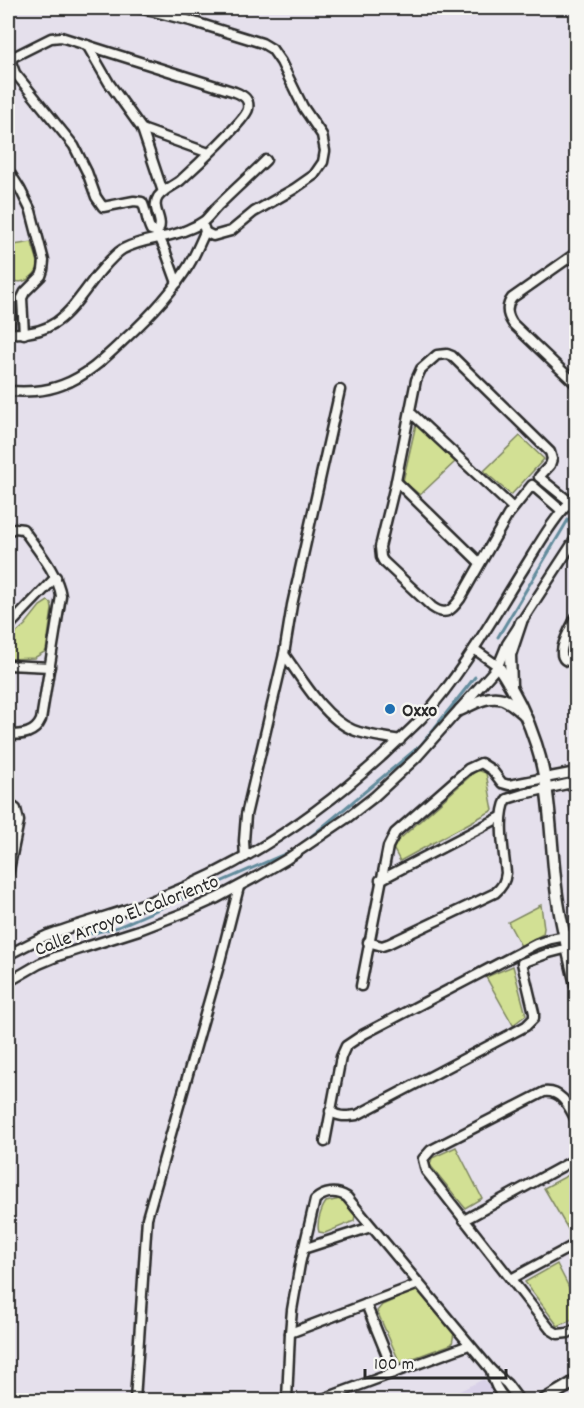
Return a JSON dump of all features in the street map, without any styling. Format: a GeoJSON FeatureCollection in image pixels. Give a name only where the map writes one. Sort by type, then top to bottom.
{"type":"FeatureCollection","features":[{"type":"Feature","properties":{"kind":"street"},"geometry":{"type":"LineString","coordinates":[[140,8],[262,43],[272,49],[281,62],[303,107],[322,135],[325,151],[323,162],[314,175],[254,212],[231,231],[213,236],[204,227]]}},
{"type":"Feature","properties":{"kind":"street"},"geometry":{"type":"LineString","coordinates":[[177,283],[159,231],[156,203],[159,195],[181,181],[246,115],[247,100],[235,92],[61,37],[51,38],[13,57],[12,68],[74,146],[85,166],[96,197],[103,207],[134,201],[142,202],[151,230],[159,231],[187,230],[204,227]]}},
{"type":"Feature","properties":{"kind":"street"},"geometry":{"type":"LineString","coordinates":[[87,45],[142,129],[163,192]]}},
{"type":"Feature","properties":{"kind":"street"},"geometry":{"type":"LineString","coordinates":[[142,129],[209,153]]}},
{"type":"Feature","properties":{"kind":"street"},"geometry":{"type":"LineString","coordinates":[[8,391],[43,391],[60,386],[73,381],[105,358],[156,310],[191,263],[204,227],[218,206],[266,160]]}},
{"type":"Feature","properties":{"kind":"street"},"geometry":{"type":"LineString","coordinates":[[8,171],[31,211],[44,261],[41,276],[22,298],[24,333]]}},
{"type":"Feature","properties":{"kind":"street"},"geometry":{"type":"LineString","coordinates":[[8,294],[11,312],[8,333],[45,329],[59,321],[102,269],[122,250],[159,231]]}},
{"type":"Feature","properties":{"kind":"street"},"geometry":{"type":"LineString","coordinates":[[576,254],[512,298],[507,309],[509,319],[513,324],[576,384]]}},
{"type":"Feature","properties":{"kind":"street"},"geometry":{"type":"LineString","coordinates":[[437,354],[452,356],[550,452],[552,459],[550,465],[539,477],[513,508],[451,610],[442,612],[432,608],[383,561],[380,547],[416,380],[421,369],[437,354]]}},
{"type":"Feature","properties":{"kind":"street"},"geometry":{"type":"LineString","coordinates":[[245,857],[246,815],[284,654],[292,605],[340,390]]}},
{"type":"Feature","properties":{"kind":"street"},"geometry":{"type":"LineString","coordinates":[[410,412],[513,508]]}},
{"type":"Feature","properties":{"kind":"street"},"geometry":{"type":"LineString","coordinates":[[539,477],[573,499]]}},
{"type":"Feature","properties":{"kind":"street"},"geometry":{"type":"LineString","coordinates":[[396,481],[480,563]]}},
{"type":"Feature","properties":{"kind":"street"},"geometry":{"type":"LineString","coordinates":[[532,485],[562,511]]}},
{"type":"Feature","properties":{"kind":"street","name":"Calle Arroyo El Caloriento"},"geometry":{"type":"LineString","coordinates":[[8,955],[29,943],[132,908],[207,878],[300,822],[358,778],[400,740],[442,695],[562,511],[573,499]]}},
{"type":"Feature","properties":{"kind":"street"},"geometry":{"type":"LineString","coordinates":[[8,531],[15,528],[23,529],[56,577],[61,596],[41,720],[31,732],[8,735]]}},
{"type":"Feature","properties":{"kind":"street","name":"Calle Arroyo El Caloriento"},"geometry":{"type":"LineString","coordinates":[[8,982],[58,956],[165,920],[239,887],[287,859],[374,797],[416,758],[498,666],[507,644],[576,538]]}},
{"type":"Feature","properties":{"kind":"street"},"geometry":{"type":"LineString","coordinates":[[8,627],[56,577]]}},
{"type":"Feature","properties":{"kind":"street"},"geometry":{"type":"LineString","coordinates":[[576,617],[562,644],[565,660],[576,662]]}},
{"type":"Feature","properties":{"kind":"street"},"geometry":{"type":"LineString","coordinates":[[511,686],[510,655],[521,622]]}},
{"type":"Feature","properties":{"kind":"street"},"geometry":{"type":"LineString","coordinates":[[474,649],[498,666],[526,714],[537,744],[545,784],[557,894],[564,936],[572,947],[576,985]]}},
{"type":"Feature","properties":{"kind":"street"},"geometry":{"type":"LineString","coordinates":[[284,654],[318,700],[339,722],[363,734],[400,740]]}},
{"type":"Feature","properties":{"kind":"street"},"geometry":{"type":"LineString","coordinates":[[8,664],[50,667]]}},
{"type":"Feature","properties":{"kind":"street"},"geometry":{"type":"LineString","coordinates":[[460,710],[488,698],[503,699],[526,714]]}},
{"type":"Feature","properties":{"kind":"street"},"geometry":{"type":"LineString","coordinates":[[361,986],[388,847],[391,839],[402,827],[468,769],[481,763],[490,767],[505,785],[576,782]]}},
{"type":"Feature","properties":{"kind":"street"},"geometry":{"type":"LineString","coordinates":[[368,942],[382,945],[398,940],[487,898],[502,887],[506,873],[501,817],[507,799],[576,772]]}},
{"type":"Feature","properties":{"kind":"street"},"geometry":{"type":"LineString","coordinates":[[8,803],[16,809],[19,821],[8,875]]}},
{"type":"Feature","properties":{"kind":"street"},"geometry":{"type":"LineString","coordinates":[[380,880],[501,817]]}},
{"type":"Feature","properties":{"kind":"street"},"geometry":{"type":"LineString","coordinates":[[135,1401],[147,1218],[239,887]]}},
{"type":"Feature","properties":{"kind":"street"},"geometry":{"type":"LineString","coordinates":[[325,1142],[340,1062],[346,1046],[364,1034],[515,955],[550,939],[576,934]]}},
{"type":"Feature","properties":{"kind":"street"},"geometry":{"type":"LineString","coordinates":[[522,963],[549,952],[572,947]]}},
{"type":"Feature","properties":{"kind":"street"},"geometry":{"type":"LineString","coordinates":[[330,1111],[340,1116],[357,1115],[526,1026],[534,1018],[534,1013],[522,963],[515,955]]}},
{"type":"Feature","properties":{"kind":"street"},"geometry":{"type":"LineString","coordinates":[[576,1120],[561,1096],[544,1092],[431,1150],[423,1160],[426,1171],[550,1329],[558,1334],[576,1329]]}},
{"type":"Feature","properties":{"kind":"street"},"geometry":{"type":"LineString","coordinates":[[464,1220],[576,1159]]}},
{"type":"Feature","properties":{"kind":"street"},"geometry":{"type":"LineString","coordinates":[[288,1401],[290,1333],[295,1287],[303,1248],[314,1203],[317,1198],[332,1192],[343,1194],[491,1370],[507,1384],[519,1401]]}},
{"type":"Feature","properties":{"kind":"street"},"geometry":{"type":"LineString","coordinates":[[303,1248],[371,1227]]}},
{"type":"Feature","properties":{"kind":"street"},"geometry":{"type":"LineString","coordinates":[[511,1279],[576,1244]]}},
{"type":"Feature","properties":{"kind":"street"},"geometry":{"type":"LineString","coordinates":[[290,1333],[419,1284]]}},
{"type":"Feature","properties":{"kind":"street"},"geometry":{"type":"LineString","coordinates":[[366,1304],[394,1373]]}},
{"type":"Feature","properties":{"kind":"street"},"geometry":{"type":"LineString","coordinates":[[320,1401],[470,1344]]}},
{"type":"Feature","properties":{"kind":"street"},"geometry":{"type":"LineString","coordinates":[[491,1370],[492,1381],[506,1401]]}},
{"type":"Feature","properties":{"kind":"street"},"geometry":{"type":"LineString","coordinates":[[544,1401],[576,1381]]}},
{"type":"Feature","properties":{"kind":"shaded area"},"geometry":{"type":"Polygon","coordinates":[[[484,1379],[499,1400],[441,1400],[484,1379]]]}},
{"type":"Feature","properties":{"kind":"green space"},"geometry":{"type":"Polygon","coordinates":[[[32,242],[38,262],[37,270],[25,281],[8,280],[8,246],[32,242]]]}},
{"type":"Feature","properties":{"kind":"green space"},"geometry":{"type":"Polygon","coordinates":[[[416,424],[455,462],[420,495],[403,481],[416,424]]]}},
{"type":"Feature","properties":{"kind":"green space"},"geometry":{"type":"Polygon","coordinates":[[[520,436],[544,459],[511,495],[484,471],[520,436]]]}},
{"type":"Feature","properties":{"kind":"green space"},"geometry":{"type":"Polygon","coordinates":[[[48,601],[52,609],[46,651],[34,658],[8,659],[8,640],[25,625],[40,606],[48,601]]]}},
{"type":"Feature","properties":{"kind":"green space"},"geometry":{"type":"Polygon","coordinates":[[[477,770],[486,773],[493,810],[400,861],[392,846],[477,770]]]}},
{"type":"Feature","properties":{"kind":"green space"},"geometry":{"type":"Polygon","coordinates":[[[541,905],[543,934],[521,946],[508,922],[541,905]]]}},
{"type":"Feature","properties":{"kind":"green space"},"geometry":{"type":"Polygon","coordinates":[[[513,966],[526,1015],[513,1025],[486,977],[513,966]]]}},
{"type":"Feature","properties":{"kind":"green space"},"geometry":{"type":"Polygon","coordinates":[[[456,1147],[482,1198],[465,1208],[430,1165],[432,1158],[456,1147]]]}},
{"type":"Feature","properties":{"kind":"green space"},"geometry":{"type":"Polygon","coordinates":[[[576,1171],[576,1234],[572,1236],[544,1188],[576,1171]]]}},
{"type":"Feature","properties":{"kind":"green space"},"geometry":{"type":"Polygon","coordinates":[[[340,1199],[355,1215],[354,1221],[325,1233],[319,1232],[319,1217],[326,1202],[340,1199]]]}},
{"type":"Feature","properties":{"kind":"green space"},"geometry":{"type":"Polygon","coordinates":[[[557,1264],[576,1301],[576,1318],[558,1326],[525,1282],[557,1264]]]}},
{"type":"Feature","properties":{"kind":"green space"},"geometry":{"type":"Polygon","coordinates":[[[416,1290],[423,1293],[454,1333],[452,1344],[400,1363],[377,1311],[382,1305],[416,1290]]]}},
{"type":"Feature","properties":{"kind":"waterway"},"geometry":{"type":"LineString","coordinates":[[498,637],[568,520],[576,512]]}},
{"type":"Feature","properties":{"kind":"waterway"},"geometry":{"type":"LineString","coordinates":[[81,936],[118,927],[296,849],[421,745],[475,677]]}},
{"type":"Feature","properties":{"kind":"place","name":"Oxxo"},"geometry":{"type":"Point","coordinates":[390,709]}}]}
